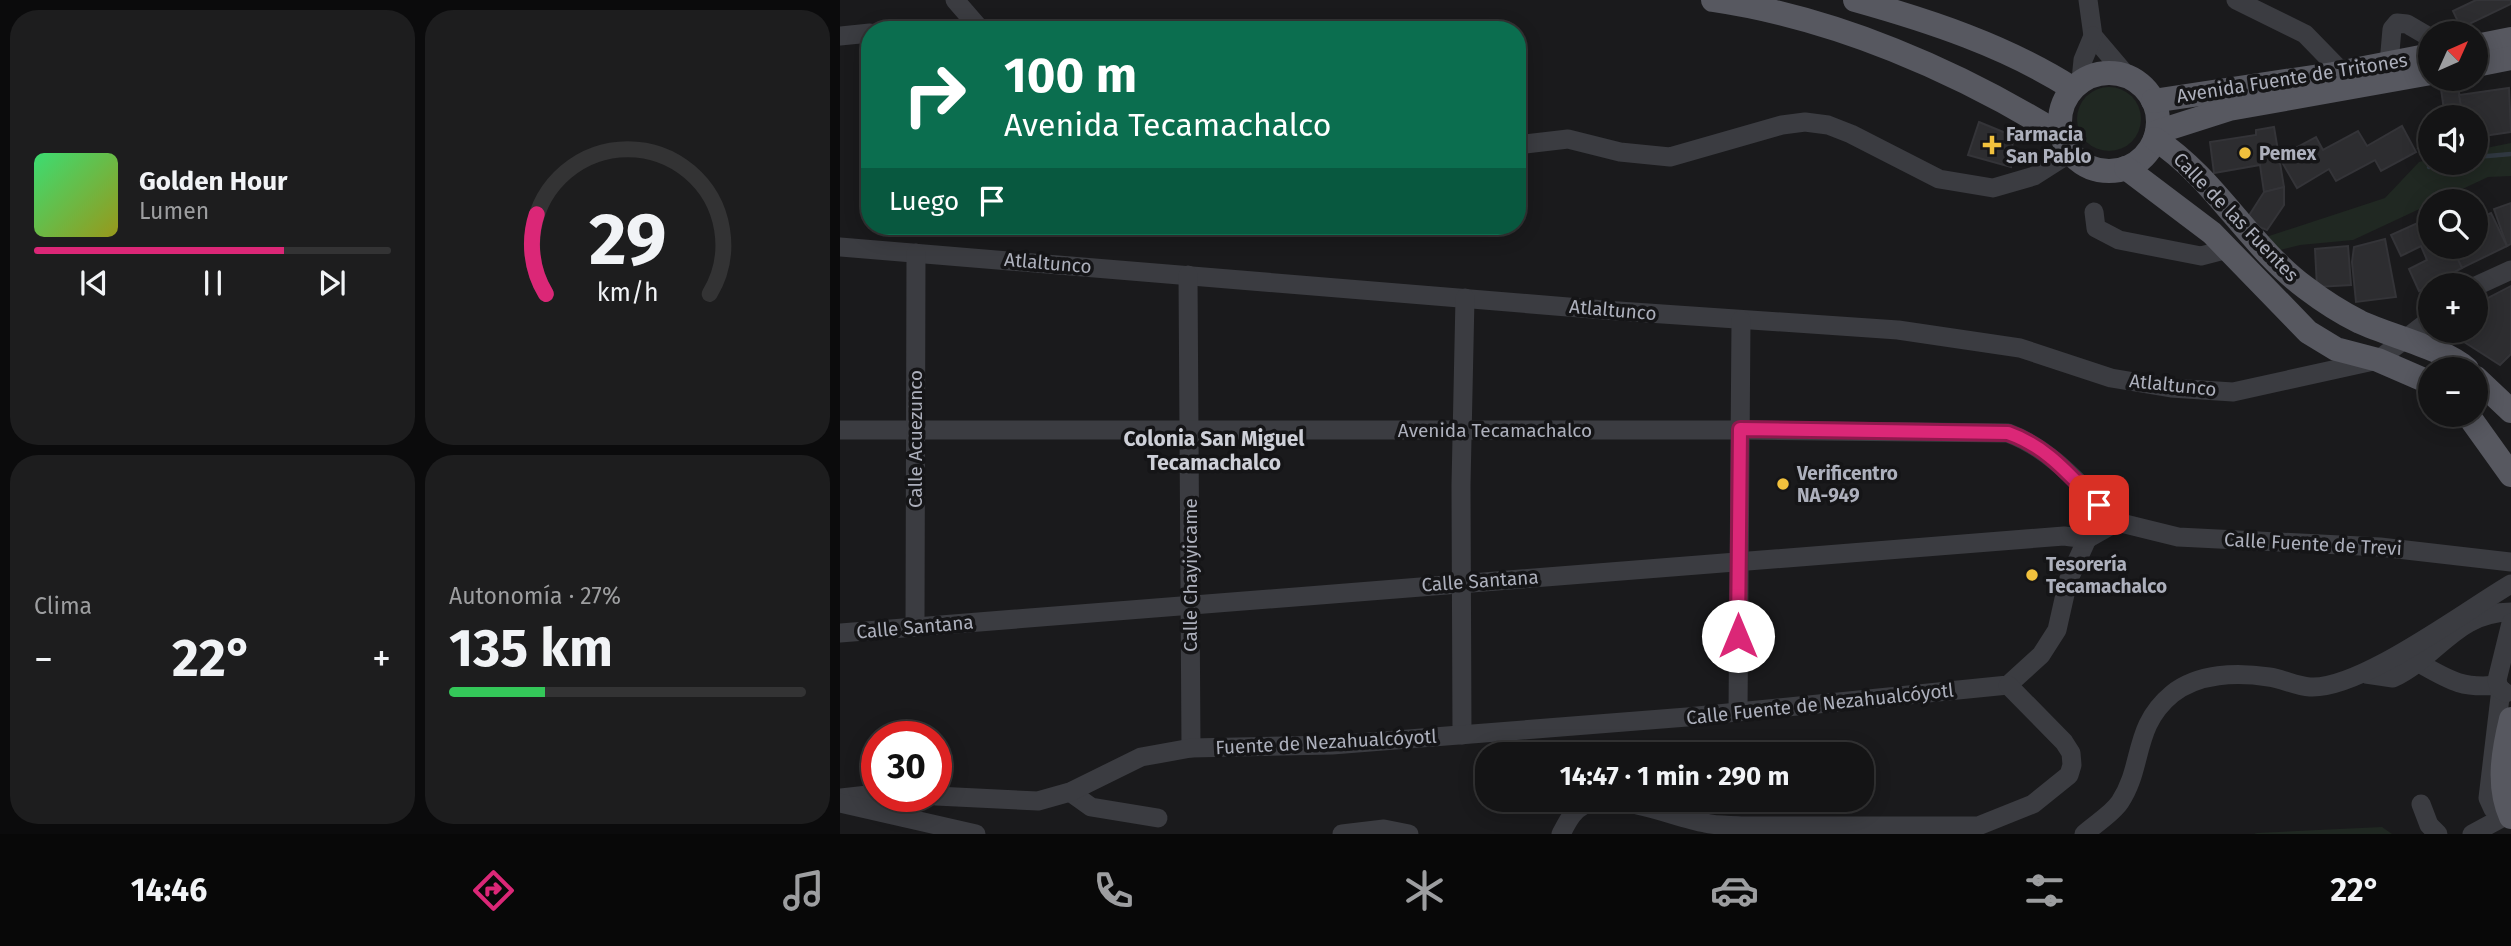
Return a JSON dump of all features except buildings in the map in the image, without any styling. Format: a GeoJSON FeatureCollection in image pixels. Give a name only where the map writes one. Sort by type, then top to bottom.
{"type":"FeatureCollection","features":[{"type":"Feature","properties":{"kind":"main road"},"geometry":{"type":"LineString","coordinates":[[1855,0],[1906,14],[2032,62],[2077,84]]}},
{"type":"Feature","properties":{"kind":"main road"},"geometry":{"type":"LineString","coordinates":[[1720,1],[1803,20],[1867,41],[1980,89],[2065,144],[2079,161],[2101,171],[2126,168],[2143,157],[2156,136],[2158,116],[2153,101],[2142,86],[2127,76],[2112,72],[2096,74],[2077,84],[2060,115],[2065,144]]}},
{"type":"Feature","properties":{"kind":"main road"},"geometry":{"type":"LineString","coordinates":[[2488,44],[2511,39]]}},
{"type":"Feature","properties":{"kind":"main road","name":"Avenida Fuente de Tritones"},"geometry":{"type":"LineString","coordinates":[[2153,101],[2418,57]]}},
{"type":"Feature","properties":{"kind":"main road"},"geometry":{"type":"LineString","coordinates":[[2488,63],[2511,58]]}},
{"type":"Feature","properties":{"kind":"main road","name":"Avenida Fuente de Tritones"},"geometry":{"type":"LineString","coordinates":[[2156,136],[2229,109],[2418,75]]}},
{"type":"Feature","properties":{"kind":"main road","name":"Calle de las Fuentes"},"geometry":{"type":"LineString","coordinates":[[2156,136],[2192,169],[2246,231],[2305,288],[2362,323],[2442,357]]}},
{"type":"Feature","properties":{"kind":"main road","name":"Calle de las Fuentes"},"geometry":{"type":"LineString","coordinates":[[2126,168],[2212,233],[2308,332],[2336,349],[2378,360],[2418,378]]}},
{"type":"Feature","properties":{"kind":"main road"},"geometry":{"type":"LineString","coordinates":[[2407,340],[2407,363],[2418,376]]}},
{"type":"Feature","properties":{"kind":"main road"},"geometry":{"type":"LineString","coordinates":[[2488,389],[2511,411]]}},
{"type":"Feature","properties":{"kind":"main road"},"geometry":{"type":"LineString","coordinates":[[2477,427],[2511,475]]}},
{"type":"Feature","properties":{"kind":"main road"},"geometry":{"type":"LineString","coordinates":[[2508,812],[2503,754],[2511,719]]}},
{"type":"Feature","properties":{"kind":"street"},"geometry":{"type":"LineString","coordinates":[[955,0],[973,21]]}},
{"type":"Feature","properties":{"kind":"street"},"geometry":{"type":"LineString","coordinates":[[2088,0],[2094,36],[2127,76]]}},
{"type":"Feature","properties":{"kind":"street"},"geometry":{"type":"LineString","coordinates":[[2236,0],[2305,34],[2342,72]]}},
{"type":"Feature","properties":{"kind":"street"},"geometry":{"type":"LineString","coordinates":[[2389,63],[2392,29],[2397,23],[2407,24],[2418,30]]}},
{"type":"Feature","properties":{"kind":"street"},"geometry":{"type":"LineString","coordinates":[[840,36],[861,34]]}},
{"type":"Feature","properties":{"kind":"street"},"geometry":{"type":"LineString","coordinates":[[2077,84],[2083,60],[2094,36]]}},
{"type":"Feature","properties":{"kind":"street"},"geometry":{"type":"LineString","coordinates":[[1526,144],[1568,139],[1620,152],[1670,158],[1782,125],[1805,122],[1828,125],[1851,134],[1939,179],[1993,188],[2034,176],[2065,144]]}},
{"type":"Feature","properties":{"kind":"street"},"geometry":{"type":"LineString","coordinates":[[2094,212],[2096,228],[2119,240],[2201,256],[2228,249]]}},
{"type":"Feature","properties":{"kind":"street","name":"Atlaltunco"},"geometry":{"type":"LineString","coordinates":[[840,247],[1741,320],[1898,330],[2020,348],[2111,378],[2183,389],[2233,392],[2378,360]]}},
{"type":"Feature","properties":{"kind":"street","name":"Calle Acuezunco"},"geometry":{"type":"LineString","coordinates":[[915,626],[916,253]]}},
{"type":"Feature","properties":{"kind":"street"},"geometry":{"type":"LineString","coordinates":[[2488,281],[2511,270]]}},
{"type":"Feature","properties":{"kind":"street","name":"Calle Chayiyicame"},"geometry":{"type":"LineString","coordinates":[[1188,275],[1191,748]]}},
{"type":"Feature","properties":{"kind":"street"},"geometry":{"type":"LineString","coordinates":[[1462,735],[1461,485],[1465,298]]}},
{"type":"Feature","properties":{"kind":"street"},"geometry":{"type":"LineString","coordinates":[[1738,712],[1741,320]]}},
{"type":"Feature","properties":{"kind":"street"},"geometry":{"type":"LineString","coordinates":[[2378,360],[2418,330]]}},
{"type":"Feature","properties":{"kind":"street","name":"Avenida Tecamachalco"},"geometry":{"type":"LineString","coordinates":[[840,430],[1740,429],[2008,433],[2030,441],[2052,456],[2117,522]]}},
{"type":"Feature","properties":{"kind":"street"},"geometry":{"type":"LineString","coordinates":[[1561,834],[1571,815],[1583,806],[1598,802],[1637,805],[1706,824],[1743,826],[1978,826],[2033,804],[2068,775],[2072,765],[2071,753],[2064,742],[2008,685],[2041,655],[2057,631],[2068,581],[2087,539],[2117,522]]}},
{"type":"Feature","properties":{"kind":"street","name":"Calle Fuente de Trevi"},"geometry":{"type":"LineString","coordinates":[[2117,522],[2178,537],[2380,547],[2511,562]]}},
{"type":"Feature","properties":{"kind":"street","name":"Calle Santana"},"geometry":{"type":"LineString","coordinates":[[840,633],[2064,536],[2087,539]]}},
{"type":"Feature","properties":{"kind":"street"},"geometry":{"type":"LineString","coordinates":[[2084,834],[2119,803],[2141,737],[2155,711],[2174,693],[2200,680],[2228,674],[2269,677],[2311,687],[2366,674],[2511,584]]}},
{"type":"Feature","properties":{"kind":"street"},"geometry":{"type":"LineString","coordinates":[[2366,674],[2393,678],[2419,663],[2442,640],[2477,617],[2491,612],[2511,612]]}},
{"type":"Feature","properties":{"kind":"street"},"geometry":{"type":"LineString","coordinates":[[2508,812],[2493,809],[2488,798],[2511,623]]}},
{"type":"Feature","properties":{"kind":"street"},"geometry":{"type":"LineString","coordinates":[[2419,663],[2454,683],[2503,690]]}},
{"type":"Feature","properties":{"kind":"street","name":"Calle Fuente de Nezahualcóyotl"},"geometry":{"type":"LineString","coordinates":[[1462,735],[1738,712],[2008,685]]}},
{"type":"Feature","properties":{"kind":"street","name":"Fuente de Nezahualcóyotl"},"geometry":{"type":"LineString","coordinates":[[1191,748],[1332,745],[1462,735]]}},
{"type":"Feature","properties":{"kind":"street"},"geometry":{"type":"LineString","coordinates":[[952,797],[1038,801],[1070,792],[1141,757],[1191,748]]}},
{"type":"Feature","properties":{"kind":"street"},"geometry":{"type":"LineString","coordinates":[[1070,792],[1091,807],[1158,818]]}},
{"type":"Feature","properties":{"kind":"street"},"geometry":{"type":"LineString","coordinates":[[840,800],[861,797]]}},
{"type":"Feature","properties":{"kind":"street"},"geometry":{"type":"LineString","coordinates":[[840,800],[976,834]]}},
{"type":"Feature","properties":{"kind":"street"},"geometry":{"type":"LineString","coordinates":[[2421,804],[2429,825],[2438,834]]}},
{"type":"Feature","properties":{"kind":"street"},"geometry":{"type":"LineString","coordinates":[[2472,834],[2508,812]]}},
{"type":"Feature","properties":{"kind":"street"},"geometry":{"type":"LineString","coordinates":[[1342,834],[1384,830],[1409,834]]}},
{"type":"Feature","properties":{"kind":"shaded area"},"geometry":{"type":"Polygon","coordinates":[[[2109,87],[2127,93],[2135,101],[2141,119],[2135,137],[2127,145],[2109,151],[2091,145],[2083,137],[2077,119],[2083,101],[2091,93],[2109,87]]]}},
{"type":"Feature","properties":{"kind":"shaded area"},"geometry":{"type":"Polygon","coordinates":[[[2511,143],[2511,176],[2488,177],[2462,189],[2418,189],[2418,210],[2353,240],[2300,245],[2272,252],[2263,238],[2385,198],[2418,163],[2418,175],[2488,175],[2488,148],[2511,143]]]}},
{"type":"Feature","properties":{"kind":"shaded area"},"geometry":{"type":"Polygon","coordinates":[[[2382,827],[2392,834],[2254,834],[2257,833],[2382,827]]]}},
{"type":"Feature","properties":{"kind":"waterway"},"geometry":{"type":"LineString","coordinates":[[2488,156],[2511,154]]}},
{"type":"Feature","properties":{"kind":"place","name":"Farmacia San Pablo"},"geometry":{"type":"Point","coordinates":[1992,145]}},
{"type":"Feature","properties":{"kind":"place","name":"Pemex"},"geometry":{"type":"Point","coordinates":[2245,153]}},
{"type":"Feature","properties":{"kind":"place","name":"Verificentro NA-949"},"geometry":{"type":"Point","coordinates":[1783,484]}},
{"type":"Feature","properties":{"kind":"place","name":"Tesorería Tecamachalco"},"geometry":{"type":"Point","coordinates":[2032,575]}},
{"type":"Feature","properties":{"kind":"district","name":"Colonia San Miguel Tecamachalco"},"geometry":{"type":"Point","coordinates":[1214,451]}},
{"type":"Feature","properties":{"kind":"route"},"geometry":{"type":"LineString","coordinates":[[1738,636],[1740,429],[2008,433],[2030,441],[2052,456],[2099,505]]}}]}
